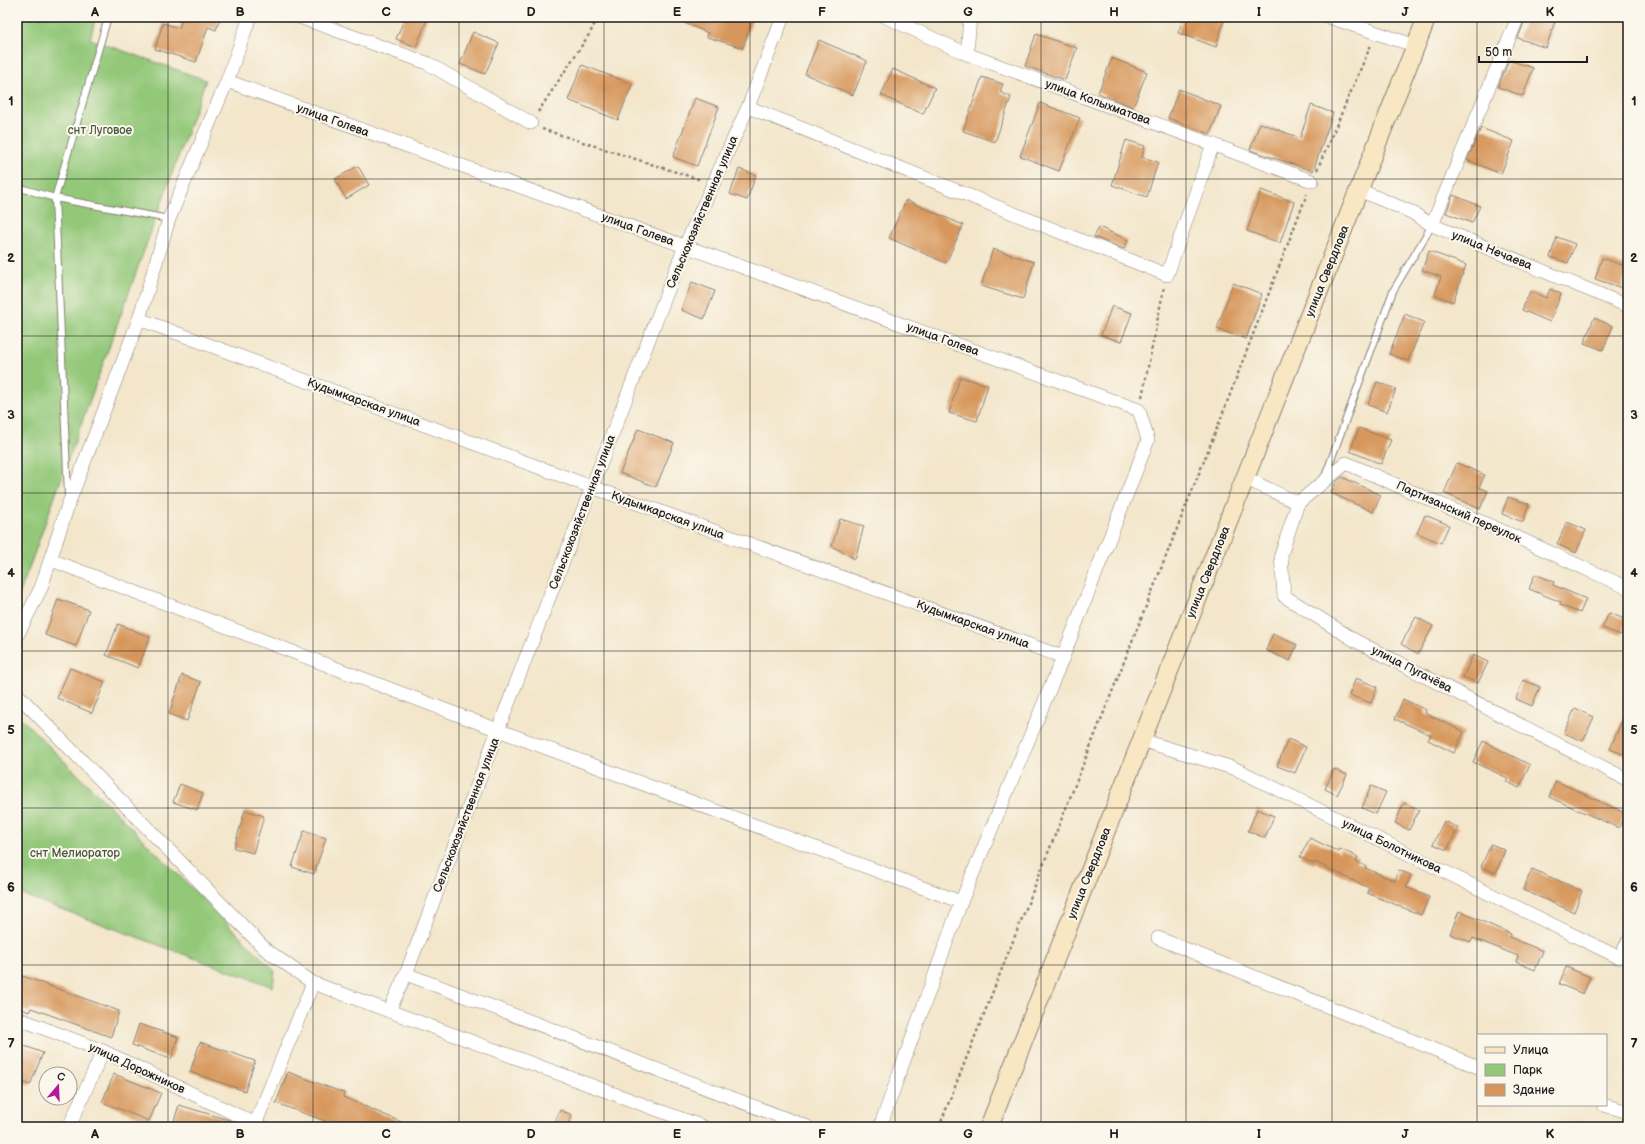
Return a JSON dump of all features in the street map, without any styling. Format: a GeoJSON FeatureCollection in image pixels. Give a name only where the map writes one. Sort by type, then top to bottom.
{"type":"FeatureCollection","features":[{"type":"Feature","properties":{"kind":"main road","name":"улица Свердлова"},"geometry":{"type":"LineString","coordinates":[[989,1127],[1427,17]]}},
{"type":"Feature","properties":{"kind":"street"},"geometry":{"type":"LineString","coordinates":[[17,636],[41,588],[68,505],[140,319],[169,219],[227,82],[250,17]]}},
{"type":"Feature","properties":{"kind":"street"},"geometry":{"type":"LineString","coordinates":[[299,17],[427,63],[532,123]]}},
{"type":"Feature","properties":{"kind":"street","name":"Сельскохозяйственная улица"},"geometry":{"type":"LineString","coordinates":[[390,1011],[406,974],[498,730],[685,246],[748,107],[783,17]]}},
{"type":"Feature","properties":{"kind":"street","name":"улица Колыхматова"},"geometry":{"type":"LineString","coordinates":[[886,17],[966,54],[1312,181]]}},
{"type":"Feature","properties":{"kind":"street"},"geometry":{"type":"LineString","coordinates":[[966,54],[970,17]]}},
{"type":"Feature","properties":{"kind":"street"},"geometry":{"type":"LineString","coordinates":[[1329,17],[1416,46]]}},
{"type":"Feature","properties":{"kind":"street"},"geometry":{"type":"LineString","coordinates":[[1432,225],[1518,17]]}},
{"type":"Feature","properties":{"kind":"street","name":"улица Голева"},"geometry":{"type":"LineString","coordinates":[[227,82],[1139,410]]}},
{"type":"Feature","properties":{"kind":"street"},"geometry":{"type":"LineString","coordinates":[[748,107],[1167,275],[1213,144]]}},
{"type":"Feature","properties":{"kind":"street","name":"улица Нечаева"},"geometry":{"type":"LineString","coordinates":[[1359,190],[1411,212],[1432,225],[1628,306]]}},
{"type":"Feature","properties":{"kind":"street","name":"Кудымкарская улица"},"geometry":{"type":"LineString","coordinates":[[140,319],[592,487],[1063,657]]}},
{"type":"Feature","properties":{"kind":"street"},"geometry":{"type":"LineString","coordinates":[[880,1127],[961,902],[1063,657],[1148,440],[1139,410]]}},
{"type":"Feature","properties":{"kind":"street","name":"Партизанский переулок"},"geometry":{"type":"LineString","coordinates":[[1298,503],[1346,463],[1525,541],[1628,588]]}},
{"type":"Feature","properties":{"kind":"street"},"geometry":{"type":"LineString","coordinates":[[1245,478],[1298,503]]}},
{"type":"Feature","properties":{"kind":"street","name":"улица Пугачёва"},"geometry":{"type":"LineString","coordinates":[[1298,503],[1281,555],[1284,596],[1356,641],[1628,780]]}},
{"type":"Feature","properties":{"kind":"street"},"geometry":{"type":"LineString","coordinates":[[51,560],[498,730],[961,902]]}},
{"type":"Feature","properties":{"kind":"street"},"geometry":{"type":"LineString","coordinates":[[17,694],[266,948],[313,983],[704,1127]]}},
{"type":"Feature","properties":{"kind":"street","name":"улица Болотникова"},"geometry":{"type":"LineString","coordinates":[[1141,740],[1236,769],[1620,958],[1628,940]]}},
{"type":"Feature","properties":{"kind":"street"},"geometry":{"type":"LineString","coordinates":[[1158,938],[1477,1066]]}},
{"type":"Feature","properties":{"kind":"street"},"geometry":{"type":"LineString","coordinates":[[406,974],[808,1127]]}},
{"type":"Feature","properties":{"kind":"street","name":"улица Дорожников"},"geometry":{"type":"LineString","coordinates":[[17,1018],[103,1051],[257,1126],[313,983]]}},
{"type":"Feature","properties":{"kind":"street"},"geometry":{"type":"LineString","coordinates":[[69,1127],[103,1051]]}},
{"type":"Feature","properties":{"kind":"street"},"geometry":{"type":"LineString","coordinates":[[1607,1106],[1628,1112]]}},
{"type":"Feature","properties":{"kind":"lane"},"geometry":{"type":"LineString","coordinates":[[68,505],[55,198],[108,17]]}},
{"type":"Feature","properties":{"kind":"lane"},"geometry":{"type":"LineString","coordinates":[[17,187],[55,198],[169,219]]}},
{"type":"Feature","properties":{"kind":"lane"},"geometry":{"type":"LineString","coordinates":[[1322,482],[1393,291],[1432,225]]}},
{"type":"Feature","properties":{"kind":"path"},"geometry":{"type":"LineString","coordinates":[[598,17],[590,33],[532,123],[546,130],[713,183]]}},
{"type":"Feature","properties":{"kind":"path"},"geometry":{"type":"LineString","coordinates":[[939,1127],[1216,430],[1312,181],[1376,33]]}},
{"type":"Feature","properties":{"kind":"path"},"geometry":{"type":"LineString","coordinates":[[1139,410],[1167,275]]}},
{"type":"Feature","properties":{"kind":"green space","name":"снт Луговое"},"geometry":{"type":"Polygon","coordinates":[[[17,17],[96,17],[90,39],[206,80],[17,601],[17,17]]]}},
{"type":"Feature","properties":{"kind":"green space","name":"снт Мелиоратор"},"geometry":{"type":"Polygon","coordinates":[[[17,714],[275,971],[273,987],[17,893],[17,714]]]}},
{"type":"Feature","properties":{"kind":"building"},"geometry":{"type":"Polygon","coordinates":[[[183,17],[221,17],[216,30],[208,27],[196,62],[155,49],[163,23],[179,28],[183,17]]]}},
{"type":"Feature","properties":{"kind":"building"},"geometry":{"type":"Polygon","coordinates":[[[405,17],[428,17],[416,47],[396,39],[405,17]]]}},
{"type":"Feature","properties":{"kind":"building"},"geometry":{"type":"Polygon","coordinates":[[[671,17],[753,17],[743,48],[707,37],[708,33],[671,17]]]}},
{"type":"Feature","properties":{"kind":"building"},"geometry":{"type":"Polygon","coordinates":[[[1184,17],[1225,17],[1216,47],[1178,33],[1184,17]]]}},
{"type":"Feature","properties":{"kind":"building"},"geometry":{"type":"Polygon","coordinates":[[[1526,17],[1544,17],[1555,21],[1546,48],[1518,38],[1526,17]]]}},
{"type":"Feature","properties":{"kind":"building"},"geometry":{"type":"Polygon","coordinates":[[[473,32],[499,43],[485,74],[460,64],[473,32]]]}},
{"type":"Feature","properties":{"kind":"building"},"geometry":{"type":"Polygon","coordinates":[[[1036,34],[1077,48],[1065,80],[1025,66],[1036,34]]]}},
{"type":"Feature","properties":{"kind":"building"},"geometry":{"type":"Polygon","coordinates":[[[819,40],[867,61],[853,95],[805,74],[819,40]]]}},
{"type":"Feature","properties":{"kind":"building"},"geometry":{"type":"Polygon","coordinates":[[[1112,58],[1147,72],[1133,107],[1098,93],[1112,58]]]}},
{"type":"Feature","properties":{"kind":"building"},"geometry":{"type":"Polygon","coordinates":[[[1509,60],[1533,68],[1523,96],[1498,87],[1509,60]]]}},
{"type":"Feature","properties":{"kind":"building"},"geometry":{"type":"Polygon","coordinates":[[[582,65],[632,84],[618,120],[568,100],[582,65]]]}},
{"type":"Feature","properties":{"kind":"building"},"geometry":{"type":"Polygon","coordinates":[[[893,69],[935,88],[923,114],[881,95],[893,69]]]}},
{"type":"Feature","properties":{"kind":"building"},"geometry":{"type":"Polygon","coordinates":[[[982,77],[1003,84],[1000,92],[1011,97],[995,142],[963,131],[982,77]]]}},
{"type":"Feature","properties":{"kind":"building"},"geometry":{"type":"Polygon","coordinates":[[[1179,89],[1221,106],[1210,134],[1168,118],[1179,89]]]}},
{"type":"Feature","properties":{"kind":"building"},"geometry":{"type":"Polygon","coordinates":[[[695,98],[719,107],[697,166],[673,157],[695,98]]]}},
{"type":"Feature","properties":{"kind":"building"},"geometry":{"type":"Polygon","coordinates":[[[1040,103],[1080,118],[1059,171],[1020,156],[1040,103]]]}},
{"type":"Feature","properties":{"kind":"building"},"geometry":{"type":"Polygon","coordinates":[[[1311,105],[1333,113],[1313,171],[1250,150],[1260,123],[1300,138],[1311,105]]]}},
{"type":"Feature","properties":{"kind":"building"},"geometry":{"type":"Polygon","coordinates":[[[1481,128],[1514,141],[1501,174],[1467,160],[1481,128]]]}},
{"type":"Feature","properties":{"kind":"building"},"geometry":{"type":"Polygon","coordinates":[[[1126,140],[1145,146],[1142,157],[1158,162],[1147,197],[1112,185],[1126,140]]]}},
{"type":"Feature","properties":{"kind":"building"},"geometry":{"type":"Polygon","coordinates":[[[358,166],[369,185],[346,199],[335,179],[358,166]]]}},
{"type":"Feature","properties":{"kind":"building"},"geometry":{"type":"Polygon","coordinates":[[[739,169],[756,175],[747,200],[730,194],[739,169]]]}},
{"type":"Feature","properties":{"kind":"building"},"geometry":{"type":"Polygon","coordinates":[[[1261,190],[1294,202],[1280,243],[1247,231],[1261,190]]]}},
{"type":"Feature","properties":{"kind":"building"},"geometry":{"type":"Polygon","coordinates":[[[1453,195],[1480,206],[1472,223],[1446,213],[1453,195]]]}},
{"type":"Feature","properties":{"kind":"building"},"geometry":{"type":"Polygon","coordinates":[[[906,200],[963,225],[946,263],[889,238],[906,200]]]}},
{"type":"Feature","properties":{"kind":"building"},"geometry":{"type":"Polygon","coordinates":[[[1099,227],[1128,240],[1124,249],[1094,237],[1099,227]]]}},
{"type":"Feature","properties":{"kind":"building"},"geometry":{"type":"Polygon","coordinates":[[[1557,237],[1575,244],[1568,263],[1550,257],[1557,237]]]}},
{"type":"Feature","properties":{"kind":"building"},"geometry":{"type":"Polygon","coordinates":[[[993,249],[1034,262],[1023,299],[981,286],[993,249]]]}},
{"type":"Feature","properties":{"kind":"building"},"geometry":{"type":"Polygon","coordinates":[[[1429,251],[1466,265],[1453,302],[1435,295],[1441,277],[1422,270],[1429,251]]]}},
{"type":"Feature","properties":{"kind":"building"},"geometry":{"type":"Polygon","coordinates":[[[1602,258],[1628,267],[1622,288],[1595,279],[1602,258]]]}},
{"type":"Feature","properties":{"kind":"building"},"geometry":{"type":"Polygon","coordinates":[[[692,282],[715,291],[704,319],[681,310],[692,282]]]}},
{"type":"Feature","properties":{"kind":"building"},"geometry":{"type":"Polygon","coordinates":[[[1233,283],[1262,294],[1246,339],[1217,329],[1233,283]]]}},
{"type":"Feature","properties":{"kind":"building"},"geometry":{"type":"Polygon","coordinates":[[[1550,289],[1561,294],[1550,322],[1522,310],[1530,291],[1546,298],[1550,289]]]}},
{"type":"Feature","properties":{"kind":"building"},"geometry":{"type":"Polygon","coordinates":[[[1112,306],[1132,313],[1121,342],[1101,335],[1112,306]]]}},
{"type":"Feature","properties":{"kind":"building"},"geometry":{"type":"Polygon","coordinates":[[[1405,314],[1424,322],[1408,361],[1389,354],[1405,314]]]}},
{"type":"Feature","properties":{"kind":"building"},"geometry":{"type":"Polygon","coordinates":[[[1594,318],[1613,326],[1603,350],[1584,343],[1594,318]]]}},
{"type":"Feature","properties":{"kind":"building"},"geometry":{"type":"Polygon","coordinates":[[[960,377],[988,385],[977,421],[949,413],[960,377]]]}},
{"type":"Feature","properties":{"kind":"building"},"geometry":{"type":"Polygon","coordinates":[[[1377,382],[1396,389],[1387,412],[1368,405],[1377,382]]]}},
{"type":"Feature","properties":{"kind":"building"},"geometry":{"type":"Polygon","coordinates":[[[1359,428],[1391,440],[1381,464],[1350,451],[1359,428]]]}},
{"type":"Feature","properties":{"kind":"building"},"geometry":{"type":"Polygon","coordinates":[[[638,429],[674,443],[656,487],[620,473],[638,429]]]}},
{"type":"Feature","properties":{"kind":"building"},"geometry":{"type":"Polygon","coordinates":[[[1457,463],[1485,475],[1479,487],[1488,491],[1480,509],[1444,493],[1457,463]]]}},
{"type":"Feature","properties":{"kind":"building"},"geometry":{"type":"Polygon","coordinates":[[[1342,477],[1381,495],[1373,512],[1331,493],[1336,482],[1342,477]]]}},
{"type":"Feature","properties":{"kind":"building"},"geometry":{"type":"Polygon","coordinates":[[[1508,497],[1529,504],[1523,522],[1502,514],[1508,497]]]}},
{"type":"Feature","properties":{"kind":"building"},"geometry":{"type":"Polygon","coordinates":[[[1425,515],[1449,525],[1441,543],[1417,533],[1425,515]]]}},
{"type":"Feature","properties":{"kind":"building"},"geometry":{"type":"Polygon","coordinates":[[[840,519],[864,526],[855,559],[832,546],[840,519]]]}},
{"type":"Feature","properties":{"kind":"building"},"geometry":{"type":"Polygon","coordinates":[[[1567,522],[1586,530],[1576,553],[1557,544],[1567,522]]]}},
{"type":"Feature","properties":{"kind":"building"},"geometry":{"type":"Polygon","coordinates":[[[1535,574],[1554,582],[1553,585],[1586,599],[1580,613],[1560,605],[1561,602],[1529,589],[1535,574]]]}},
{"type":"Feature","properties":{"kind":"building"},"geometry":{"type":"Polygon","coordinates":[[[58,599],[89,610],[76,646],[45,635],[58,599]]]}},
{"type":"Feature","properties":{"kind":"building"},"geometry":{"type":"Polygon","coordinates":[[[1609,613],[1627,620],[1621,635],[1602,628],[1609,613]]]}},
{"type":"Feature","properties":{"kind":"building"},"geometry":{"type":"Polygon","coordinates":[[[1416,617],[1433,626],[1418,654],[1401,644],[1416,617]]]}},
{"type":"Feature","properties":{"kind":"building"},"geometry":{"type":"Polygon","coordinates":[[[118,624],[150,637],[138,668],[106,655],[118,624]]]}},
{"type":"Feature","properties":{"kind":"building"},"geometry":{"type":"Polygon","coordinates":[[[1273,634],[1297,645],[1290,661],[1266,650],[1273,634]]]}},
{"type":"Feature","properties":{"kind":"building"},"geometry":{"type":"Polygon","coordinates":[[[1473,655],[1488,662],[1478,683],[1463,677],[1473,655]]]}},
{"type":"Feature","properties":{"kind":"building"},"geometry":{"type":"Polygon","coordinates":[[[70,668],[105,682],[92,713],[57,698],[70,668]]]}},
{"type":"Feature","properties":{"kind":"building"},"geometry":{"type":"Polygon","coordinates":[[[182,675],[201,682],[187,721],[169,714],[182,675]]]}},
{"type":"Feature","properties":{"kind":"building"},"geometry":{"type":"Polygon","coordinates":[[[1356,678],[1377,687],[1371,703],[1349,695],[1356,678]]]}},
{"type":"Feature","properties":{"kind":"building"},"geometry":{"type":"Polygon","coordinates":[[[1523,680],[1540,687],[1532,706],[1516,699],[1523,680]]]}},
{"type":"Feature","properties":{"kind":"building"},"geometry":{"type":"Polygon","coordinates":[[[1403,699],[1426,710],[1425,713],[1464,732],[1454,753],[1428,740],[1431,735],[1395,719],[1403,699]]]}},
{"type":"Feature","properties":{"kind":"building"},"geometry":{"type":"Polygon","coordinates":[[[1628,705],[1628,756],[1610,749],[1628,705]]]}},
{"type":"Feature","properties":{"kind":"building"},"geometry":{"type":"Polygon","coordinates":[[[1575,708],[1594,717],[1583,741],[1564,733],[1575,708]]]}},
{"type":"Feature","properties":{"kind":"building"},"geometry":{"type":"Polygon","coordinates":[[[1288,739],[1306,747],[1295,773],[1277,766],[1288,739]]]}},
{"type":"Feature","properties":{"kind":"building"},"geometry":{"type":"Polygon","coordinates":[[[1483,741],[1530,765],[1519,788],[1506,781],[1508,778],[1473,762],[1483,741]]]}},
{"type":"Feature","properties":{"kind":"building"},"geometry":{"type":"Polygon","coordinates":[[[1334,769],[1347,775],[1337,795],[1325,789],[1334,769]]]}},
{"type":"Feature","properties":{"kind":"building"},"geometry":{"type":"Polygon","coordinates":[[[1556,781],[1625,813],[1619,828],[1549,797],[1556,781]]]}},
{"type":"Feature","properties":{"kind":"building"},"geometry":{"type":"Polygon","coordinates":[[[180,784],[203,793],[197,810],[173,802],[180,784]]]}},
{"type":"Feature","properties":{"kind":"building"},"geometry":{"type":"Polygon","coordinates":[[[1371,786],[1386,792],[1376,814],[1362,808],[1371,786]]]}},
{"type":"Feature","properties":{"kind":"building"},"geometry":{"type":"Polygon","coordinates":[[[1404,803],[1419,810],[1409,830],[1395,823],[1404,803]]]}},
{"type":"Feature","properties":{"kind":"building"},"geometry":{"type":"Polygon","coordinates":[[[1257,809],[1274,816],[1265,838],[1248,831],[1257,809]]]}},
{"type":"Feature","properties":{"kind":"building"},"geometry":{"type":"Polygon","coordinates":[[[245,810],[264,816],[253,853],[234,848],[245,810]]]}},
{"type":"Feature","properties":{"kind":"building"},"geometry":{"type":"Polygon","coordinates":[[[1444,821],[1458,828],[1447,850],[1433,844],[1444,821]]]}},
{"type":"Feature","properties":{"kind":"building"},"geometry":{"type":"Polygon","coordinates":[[[304,831],[326,838],[314,874],[292,867],[304,831]]]}},
{"type":"Feature","properties":{"kind":"building"},"geometry":{"type":"Polygon","coordinates":[[[1310,838],[1339,852],[1340,849],[1358,857],[1356,862],[1366,866],[1365,868],[1395,881],[1399,870],[1411,875],[1406,887],[1429,897],[1421,915],[1367,893],[1369,888],[1315,862],[1314,864],[1300,857],[1310,838]]]}},
{"type":"Feature","properties":{"kind":"building"},"geometry":{"type":"Polygon","coordinates":[[[1491,844],[1505,850],[1496,873],[1481,867],[1491,844]]]}},
{"type":"Feature","properties":{"kind":"building"},"geometry":{"type":"Polygon","coordinates":[[[1532,869],[1582,891],[1574,912],[1523,890],[1532,869]]]}},
{"type":"Feature","properties":{"kind":"building"},"geometry":{"type":"Polygon","coordinates":[[[1459,911],[1511,934],[1509,937],[1543,951],[1535,970],[1516,962],[1518,956],[1473,938],[1471,942],[1450,934],[1459,911]]]}},
{"type":"Feature","properties":{"kind":"building"},"geometry":{"type":"Polygon","coordinates":[[[1566,967],[1590,977],[1583,994],[1559,984],[1566,967]]]}},
{"type":"Feature","properties":{"kind":"building"},"geometry":{"type":"Polygon","coordinates":[[[17,974],[119,1011],[111,1037],[31,1008],[29,1012],[17,1007],[17,974]]]}},
{"type":"Feature","properties":{"kind":"building"},"geometry":{"type":"Polygon","coordinates":[[[139,1024],[178,1037],[171,1059],[132,1045],[139,1024]]]}},
{"type":"Feature","properties":{"kind":"building"},"geometry":{"type":"Polygon","coordinates":[[[200,1042],[255,1061],[245,1091],[190,1072],[200,1042]]]}},
{"type":"Feature","properties":{"kind":"building"},"geometry":{"type":"Polygon","coordinates":[[[17,1043],[43,1053],[30,1085],[17,1080],[17,1043]]]}},
{"type":"Feature","properties":{"kind":"building"},"geometry":{"type":"Polygon","coordinates":[[[288,1072],[344,1093],[343,1097],[413,1127],[341,1127],[276,1103],[288,1072]]]}},
{"type":"Feature","properties":{"kind":"building"},"geometry":{"type":"Polygon","coordinates":[[[114,1074],[161,1093],[149,1121],[102,1102],[114,1074]]]}},
{"type":"Feature","properties":{"kind":"building"},"geometry":{"type":"Polygon","coordinates":[[[179,1105],[229,1120],[242,1127],[172,1127],[179,1105]]]}},
{"type":"Feature","properties":{"kind":"building"},"geometry":{"type":"Polygon","coordinates":[[[560,1110],[572,1115],[567,1127],[553,1127],[560,1110]]]}}]}
